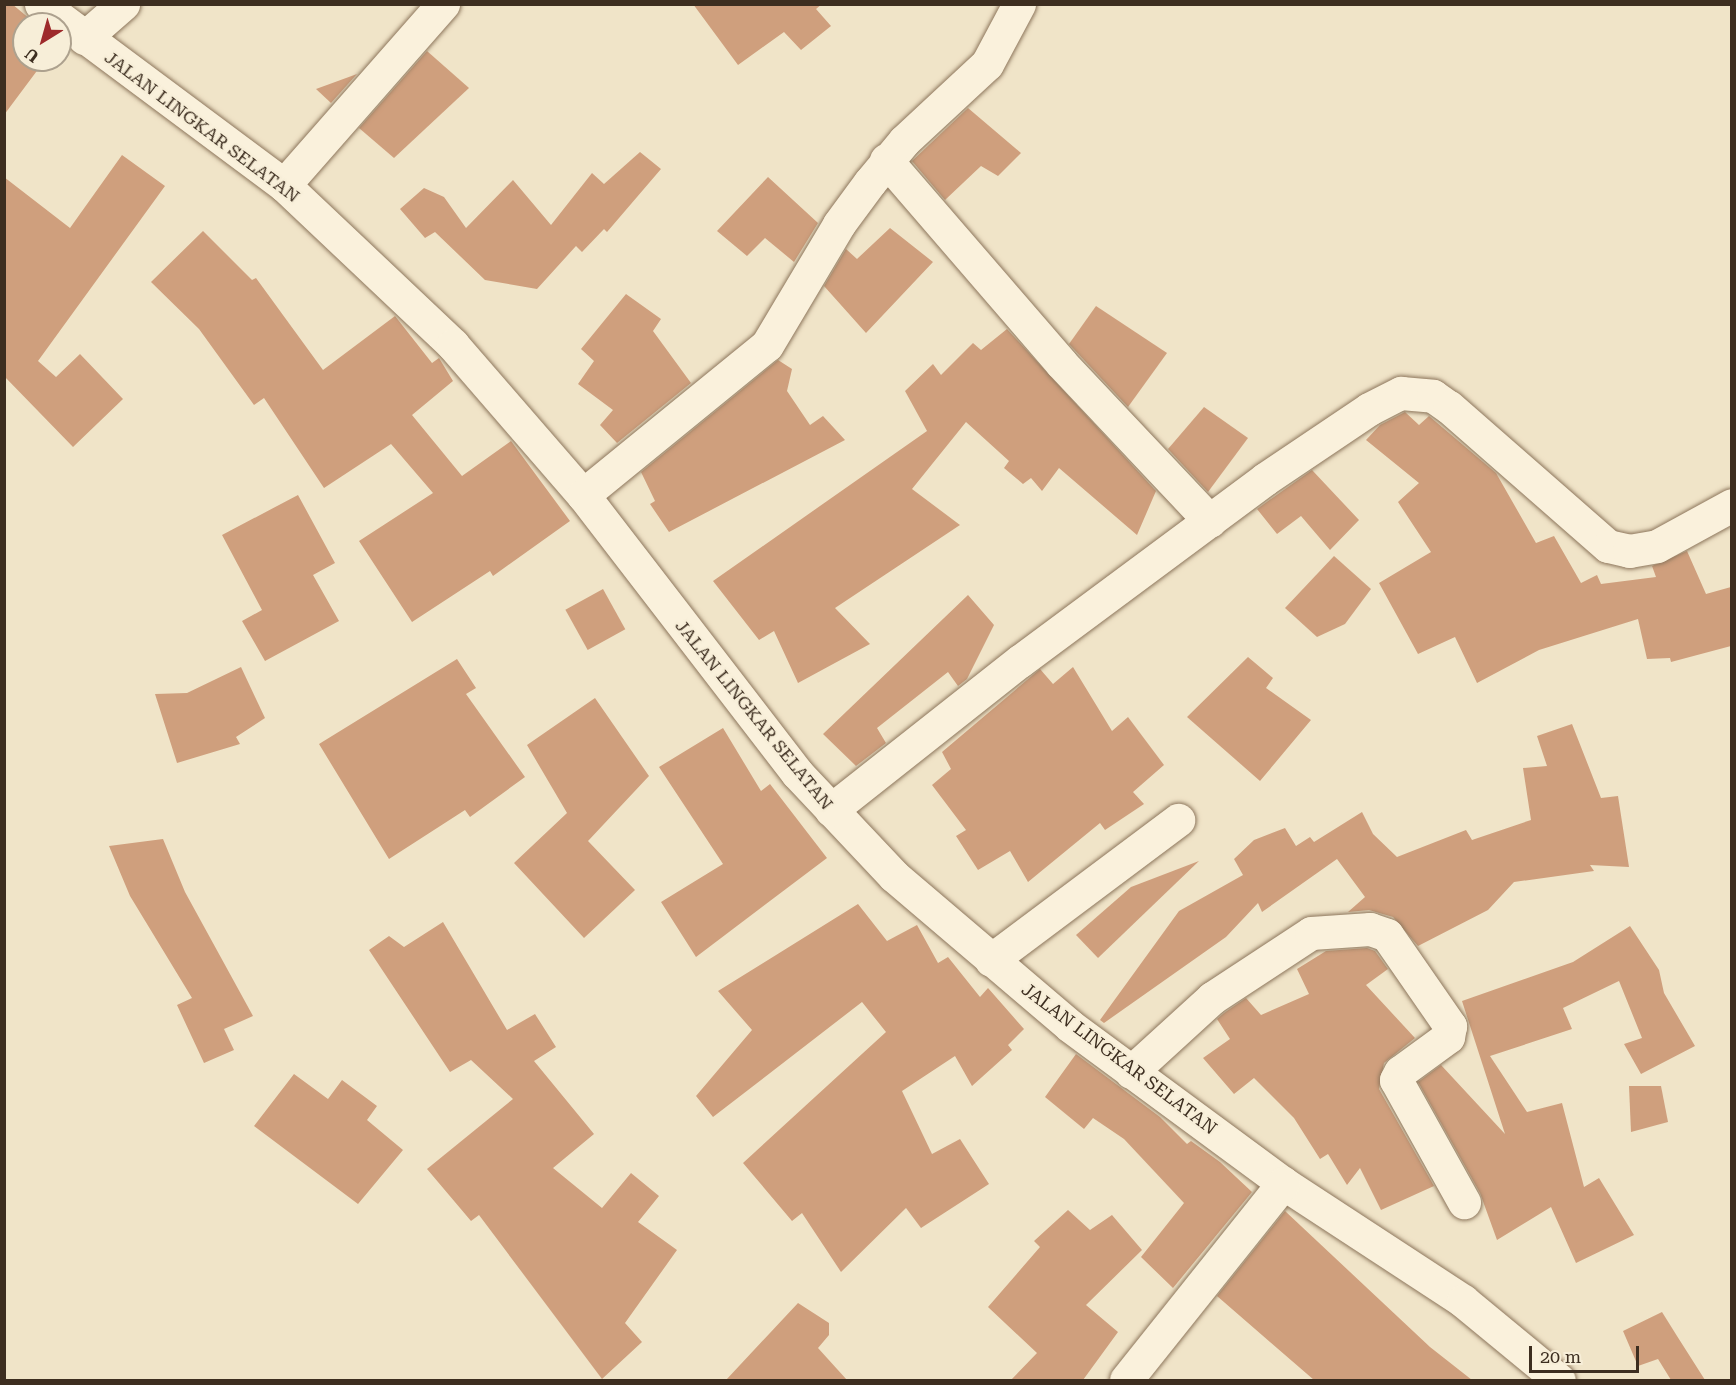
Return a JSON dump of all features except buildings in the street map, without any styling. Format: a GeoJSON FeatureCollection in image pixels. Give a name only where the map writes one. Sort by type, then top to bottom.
{"type":"FeatureCollection","features":[{"type":"Feature","properties":{"kind":"street","name":"JALAN LINGKAR SELATAN"},"geometry":{"type":"LineString","coordinates":[[41,4],[284,185],[453,345],[583,495],[738,701],[831,810],[894,876],[991,960],[1131,1072],[1283,1183],[1463,1301],[1559,1380]]}},
{"type":"Feature","properties":{"kind":"street"},"geometry":{"type":"LineString","coordinates":[[84,38],[123,4]]}},
{"type":"Feature","properties":{"kind":"street"},"geometry":{"type":"LineString","coordinates":[[284,185],[443,4]]}},
{"type":"Feature","properties":{"kind":"street"},"geometry":{"type":"LineString","coordinates":[[583,495],[767,345],[839,224],[886,160],[987,64],[1019,4]]}},
{"type":"Feature","properties":{"kind":"street"},"geometry":{"type":"LineString","coordinates":[[886,160],[1061,363],[1210,521]]}},
{"type":"Feature","properties":{"kind":"street"},"geometry":{"type":"LineString","coordinates":[[831,810],[1020,661],[1210,521],[1369,409],[1401,393],[1419,393],[1449,407],[1608,546],[1629,551],[1657,546],[1731,505]]}},
{"type":"Feature","properties":{"kind":"street"},"geometry":{"type":"LineString","coordinates":[[991,960],[1178,820]]}},
{"type":"Feature","properties":{"kind":"street"},"geometry":{"type":"LineString","coordinates":[[1131,1072],[1212,998],[1311,933],[1349,928],[1387,935],[1450,1026],[1448,1037],[1400,1072],[1396,1080],[1464,1202]]}},
{"type":"Feature","properties":{"kind":"street"},"geometry":{"type":"LineString","coordinates":[[1126,1380],[1283,1183]]}}]}
